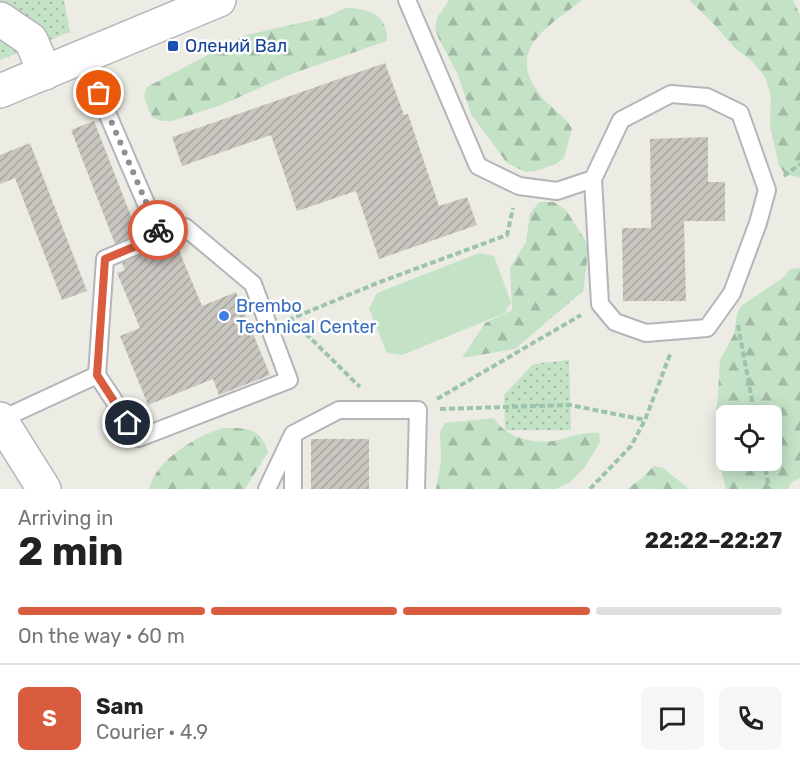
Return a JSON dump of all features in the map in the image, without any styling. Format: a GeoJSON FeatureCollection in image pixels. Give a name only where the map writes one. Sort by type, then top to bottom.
{"type":"FeatureCollection","features":[{"type":"Feature","properties":{"kind":"main road"},"geometry":{"type":"LineString","coordinates":[[0,91],[219,0]]}},
{"type":"Feature","properties":{"kind":"main road"},"geometry":{"type":"LineString","coordinates":[[0,19],[31,40],[45,73]]}},
{"type":"Feature","properties":{"kind":"main road"},"geometry":{"type":"LineString","coordinates":[[0,419],[44,489]]}},
{"type":"Feature","properties":{"kind":"lane"},"geometry":{"type":"LineString","coordinates":[[407,0],[478,166],[519,186],[557,191],[592,179]]}},
{"type":"Feature","properties":{"kind":"lane"},"geometry":{"type":"LineString","coordinates":[[83,57],[160,236]]}},
{"type":"Feature","properties":{"kind":"lane"},"geometry":{"type":"LineString","coordinates":[[671,94],[707,97],[740,113],[767,190],[758,223],[732,293],[707,328],[646,333],[615,322],[600,304],[592,179],[621,120],[671,94]]}},
{"type":"Feature","properties":{"kind":"lane"},"geometry":{"type":"LineString","coordinates":[[184,227],[253,284],[289,380],[139,438],[97,375],[105,259],[160,236],[184,227]]}},
{"type":"Feature","properties":{"kind":"lane"},"geometry":{"type":"LineString","coordinates":[[0,419],[97,375]]}},
{"type":"Feature","properties":{"kind":"lane"},"geometry":{"type":"LineString","coordinates":[[267,489],[293,434],[339,410],[418,410],[417,489]]}},
{"type":"Feature","properties":{"kind":"lane"},"geometry":{"type":"LineString","coordinates":[[293,434],[293,489]]}},
{"type":"Feature","properties":{"kind":"path"},"geometry":{"type":"LineString","coordinates":[[269,328],[380,282],[507,235],[519,186]]}},
{"type":"Feature","properties":{"kind":"path"},"geometry":{"type":"LineString","coordinates":[[253,284],[384,411]]}},
{"type":"Feature","properties":{"kind":"path"},"geometry":{"type":"LineString","coordinates":[[732,293],[753,405]]}},
{"type":"Feature","properties":{"kind":"path"},"geometry":{"type":"LineString","coordinates":[[418,410],[600,304]]}},
{"type":"Feature","properties":{"kind":"path"},"geometry":{"type":"LineString","coordinates":[[590,489],[631,446],[645,420],[680,330]]}},
{"type":"Feature","properties":{"kind":"path"},"geometry":{"type":"LineString","coordinates":[[418,410],[570,405],[645,420]]}},
{"type":"Feature","properties":{"kind":"path"},"geometry":{"type":"LineString","coordinates":[[766,471],[769,489]]}},
{"type":"Feature","properties":{"kind":"green space"},"geometry":{"type":"Polygon","coordinates":[[[0,0],[64,0],[70,32],[0,60],[0,0]]]}},
{"type":"Feature","properties":{"kind":"green space"},"geometry":{"type":"Polygon","coordinates":[[[449,0],[582,0],[546,29],[529,51],[527,64],[530,78],[540,95],[572,129],[564,158],[556,164],[526,172],[507,163],[471,114],[458,75],[435,29],[437,18],[449,0]]]}},
{"type":"Feature","properties":{"kind":"green space"},"geometry":{"type":"Polygon","coordinates":[[[689,0],[793,0],[800,15],[800,178],[785,174],[779,166],[770,126],[771,96],[765,77],[751,60],[735,48],[689,0]]]}},
{"type":"Feature","properties":{"kind":"green space"},"geometry":{"type":"Polygon","coordinates":[[[346,8],[369,12],[380,19],[384,25],[387,41],[294,73],[221,105],[172,121],[153,118],[148,109],[144,96],[147,87],[246,35],[326,17],[346,8]]]}},
{"type":"Feature","properties":{"kind":"green space"},"geometry":{"type":"Polygon","coordinates":[[[539,202],[554,202],[566,210],[589,246],[583,291],[515,349],[462,358],[485,323],[512,310],[510,268],[526,242],[530,214],[539,202]]]}},
{"type":"Feature","properties":{"kind":"green space"},"geometry":{"type":"Polygon","coordinates":[[[479,253],[494,256],[511,302],[505,313],[402,355],[387,353],[369,309],[377,293],[479,253]]]}},
{"type":"Feature","properties":{"kind":"green space"},"geometry":{"type":"Polygon","coordinates":[[[800,268],[800,478],[792,482],[788,489],[726,489],[721,471],[782,471],[782,405],[717,405],[720,360],[734,334],[737,314],[741,306],[784,277],[790,269],[800,268]]]}},
{"type":"Feature","properties":{"kind":"green space"},"geometry":{"type":"Polygon","coordinates":[[[569,360],[571,430],[505,430],[504,395],[533,364],[569,360]]]}},
{"type":"Feature","properties":{"kind":"green space"},"geometry":{"type":"Polygon","coordinates":[[[494,418],[505,430],[519,438],[545,442],[581,434],[599,433],[600,442],[584,468],[570,482],[556,489],[436,489],[441,462],[440,432],[445,423],[494,418]]]}},
{"type":"Feature","properties":{"kind":"green space"},"geometry":{"type":"Polygon","coordinates":[[[223,428],[245,429],[256,433],[268,452],[245,489],[149,489],[153,478],[168,459],[190,443],[223,428]]]}},
{"type":"Feature","properties":{"kind":"green space"},"geometry":{"type":"Polygon","coordinates":[[[654,466],[663,468],[689,489],[627,489],[654,466]]]}},
{"type":"Feature","properties":{"kind":"building"},"geometry":{"type":"Polygon","coordinates":[[[385,63],[404,115],[408,114],[439,206],[467,197],[477,225],[379,259],[356,191],[297,211],[271,135],[182,166],[172,137],[385,63]]]}},
{"type":"Feature","properties":{"kind":"building"},"geometry":{"type":"Polygon","coordinates":[[[94,121],[138,234],[115,244],[71,130],[94,121]]]}},
{"type":"Feature","properties":{"kind":"building"},"geometry":{"type":"Polygon","coordinates":[[[708,137],[708,182],[725,182],[725,221],[684,221],[686,301],[623,301],[622,228],[651,228],[650,139],[708,137]]]}},
{"type":"Feature","properties":{"kind":"building"},"geometry":{"type":"Polygon","coordinates":[[[30,143],[87,291],[62,300],[15,178],[0,184],[0,155],[30,143]]]}},
{"type":"Feature","properties":{"kind":"building"},"geometry":{"type":"Polygon","coordinates":[[[178,248],[202,306],[236,292],[270,375],[219,395],[213,379],[148,405],[120,336],[140,328],[117,273],[125,270],[122,263],[145,253],[148,260],[178,248]]]}},
{"type":"Feature","properties":{"kind":"building"},"geometry":{"type":"Polygon","coordinates":[[[311,439],[369,439],[369,489],[311,489],[311,439]]]}},
{"type":"Feature","properties":{"kind":"way so far"},"geometry":{"type":"LineString","coordinates":[[99,93],[158,230]]}},
{"type":"Feature","properties":{"kind":"place","name":"Олений Вал"},"geometry":{"type":"Point","coordinates":[173,46]}},
{"type":"Feature","properties":{"kind":"place","name":"Brembo Technical Center"},"geometry":{"type":"Point","coordinates":[224,316]}},
{"type":"Feature","properties":{"kind":"route"},"geometry":{"type":"LineString","coordinates":[[128,423],[97,375],[105,259],[160,236],[158,230]]}}]}
